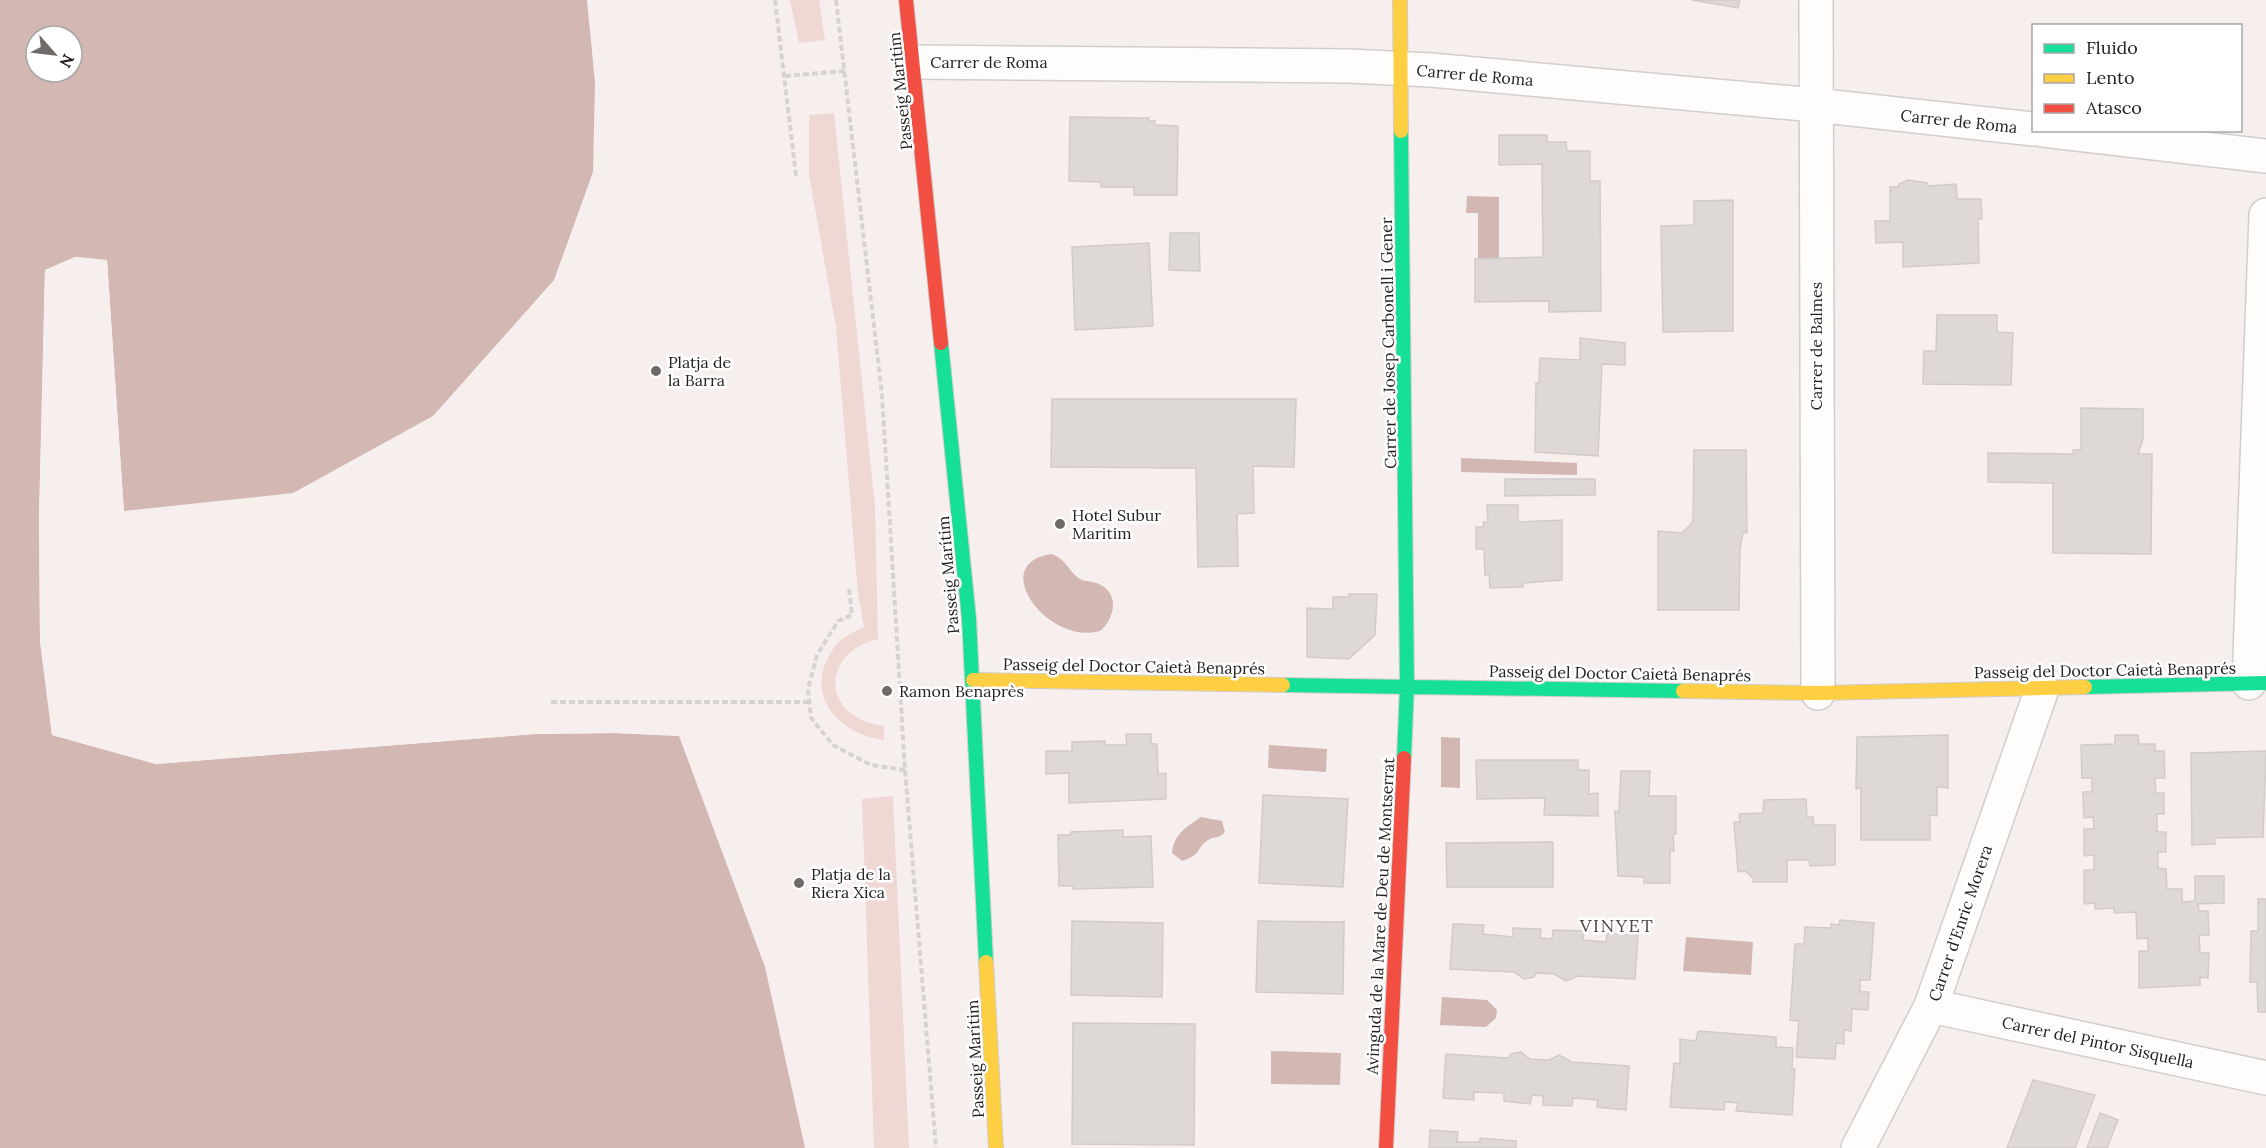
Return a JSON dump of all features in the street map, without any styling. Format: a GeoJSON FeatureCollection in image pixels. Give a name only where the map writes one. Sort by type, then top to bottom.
{"type":"FeatureCollection","features":[{"type":"Feature","properties":{"kind":"street","name":"Passeig Marítim"},"geometry":{"type":"LineString","coordinates":[[906,0],[914,62],[973,680],[996,1148]]}},
{"type":"Feature","properties":{"kind":"street","name":"Carrer de Josep Carbonell i Gener"},"geometry":{"type":"LineString","coordinates":[[1400,0],[1407,686]]}},
{"type":"Feature","properties":{"kind":"street","name":"Carrer de Balmes"},"geometry":{"type":"LineString","coordinates":[[1816,0],[1818,693]]}},
{"type":"Feature","properties":{"kind":"street","name":"Carrer de Roma"},"geometry":{"type":"LineString","coordinates":[[914,62],[1401,69],[1815,105],[2032,129]]}},
{"type":"Feature","properties":{"kind":"street"},"geometry":{"type":"LineString","coordinates":[[2060,132],[2266,156]]}},
{"type":"Feature","properties":{"kind":"street"},"geometry":{"type":"LineString","coordinates":[[2258,683],[2266,215]]}},
{"type":"Feature","properties":{"kind":"street","name":"Passeig del Doctor Caietà Benaprés"},"geometry":{"type":"LineString","coordinates":[[973,680],[1818,693],[2258,683]]}},
{"type":"Feature","properties":{"kind":"street","name":"Avinguda de la Mare de Deu de Montserrat"},"geometry":{"type":"LineString","coordinates":[[1386,1148],[1407,686]]}},
{"type":"Feature","properties":{"kind":"street","name":"Carrer d'Enric Morera"},"geometry":{"type":"LineString","coordinates":[[1858,1148],[1931,1006],[2042,689]]}},
{"type":"Feature","properties":{"kind":"street","name":"Carrer del Pintor Sisquella"},"geometry":{"type":"LineString","coordinates":[[1931,1006],[2266,1078]]}},
{"type":"Feature","properties":{"kind":"path"},"geometry":{"type":"LineString","coordinates":[[775,0],[796,176]]}},
{"type":"Feature","properties":{"kind":"path"},"geometry":{"type":"LineString","coordinates":[[836,0],[882,395],[905,770],[936,1148]]}},
{"type":"Feature","properties":{"kind":"path"},"geometry":{"type":"LineString","coordinates":[[785,76],[844,71]]}},
{"type":"Feature","properties":{"kind":"path"},"geometry":{"type":"LineString","coordinates":[[849,589],[852,615],[838,621],[817,655],[808,689],[811,718],[833,746],[871,765],[905,770]]}},
{"type":"Feature","properties":{"kind":"path"},"geometry":{"type":"LineString","coordinates":[[552,702],[810,702]]}},
{"type":"Feature","properties":{"kind":"shaded area"},"geometry":{"type":"Polygon","coordinates":[[[0,0],[587,0],[595,83],[593,172],[554,280],[433,416],[293,493],[124,511],[107,260],[75,257],[45,270],[39,519],[40,641],[52,735],[156,764],[535,734],[614,733],[679,736],[765,967],[805,1148],[0,1148],[0,0]]]}},
{"type":"Feature","properties":{"kind":"shaded area"},"geometry":{"type":"Polygon","coordinates":[[[790,0],[819,0],[825,40],[799,43],[790,0]]]}},
{"type":"Feature","properties":{"kind":"shaded area"},"geometry":{"type":"Polygon","coordinates":[[[834,113],[875,507],[878,639],[859,646],[846,657],[838,670],[835,684],[838,698],[847,710],[862,720],[884,726],[884,740],[857,732],[845,725],[827,705],[822,692],[821,679],[825,664],[833,649],[845,637],[864,627],[858,594],[836,327],[809,175],[809,115],[834,113]]]}},
{"type":"Feature","properties":{"kind":"shaded area"},"geometry":{"type":"Polygon","coordinates":[[[1467,196],[1499,197],[1499,258],[1478,259],[1478,213],[1466,213],[1467,196]]]}},
{"type":"Feature","properties":{"kind":"shaded area"},"geometry":{"type":"Polygon","coordinates":[[[1461,458],[1577,463],[1577,475],[1461,472],[1461,458]]]}},
{"type":"Feature","properties":{"kind":"shaded area"},"geometry":{"type":"Polygon","coordinates":[[[1052,554],[1080,579],[1099,584],[1110,594],[1112,613],[1100,631],[1080,632],[1061,627],[1045,616],[1032,602],[1024,586],[1024,572],[1033,561],[1052,554]]]}},
{"type":"Feature","properties":{"kind":"shaded area"},"geometry":{"type":"Polygon","coordinates":[[[1441,737],[1460,738],[1460,788],[1441,787],[1441,737]]]}},
{"type":"Feature","properties":{"kind":"shaded area"},"geometry":{"type":"Polygon","coordinates":[[[1269,745],[1327,749],[1326,772],[1268,768],[1269,745]]]}},
{"type":"Feature","properties":{"kind":"shaded area"},"geometry":{"type":"Polygon","coordinates":[[[893,796],[909,1148],[874,1148],[862,799],[893,796]]]}},
{"type":"Feature","properties":{"kind":"shaded area"},"geometry":{"type":"Polygon","coordinates":[[[1201,817],[1222,821],[1225,832],[1221,836],[1208,840],[1196,854],[1182,861],[1172,853],[1175,841],[1186,828],[1201,817]]]}},
{"type":"Feature","properties":{"kind":"shaded area"},"geometry":{"type":"Polygon","coordinates":[[[1686,937],[1753,942],[1751,975],[1683,971],[1686,937]]]}},
{"type":"Feature","properties":{"kind":"shaded area"},"geometry":{"type":"Polygon","coordinates":[[[1442,997],[1487,1000],[1497,1010],[1496,1018],[1486,1027],[1440,1025],[1442,997]]]}},
{"type":"Feature","properties":{"kind":"shaded area"},"geometry":{"type":"Polygon","coordinates":[[[1271,1051],[1341,1053],[1340,1085],[1271,1084],[1271,1051]]]}},
{"type":"Feature","properties":{"kind":"pier"},"geometry":{"type":"Polygon","coordinates":[[[75,257],[107,260],[124,514],[121,511],[104,263],[76,260],[48,272],[42,519],[43,641],[55,733],[157,761],[534,731],[614,730],[679,733],[682,736],[614,733],[534,734],[156,764],[52,735],[40,641],[39,519],[45,270],[75,257]]]}},
{"type":"Feature","properties":{"kind":"building"},"geometry":{"type":"Polygon","coordinates":[[[1692,0],[1740,0],[1738,8],[1692,0]]]}},
{"type":"Feature","properties":{"kind":"building"},"geometry":{"type":"Polygon","coordinates":[[[1070,117],[1149,118],[1149,121],[1155,121],[1155,125],[1178,126],[1177,195],[1134,195],[1134,187],[1101,187],[1101,182],[1069,181],[1070,117]]]}},
{"type":"Feature","properties":{"kind":"building"},"geometry":{"type":"Polygon","coordinates":[[[1499,135],[1547,135],[1547,142],[1566,142],[1567,151],[1590,151],[1590,181],[1600,181],[1601,311],[1549,312],[1549,301],[1475,302],[1475,259],[1543,257],[1542,164],[1499,165],[1499,135]]]}},
{"type":"Feature","properties":{"kind":"building"},"geometry":{"type":"Polygon","coordinates":[[[1908,180],[1927,183],[1928,186],[1956,184],[1957,199],[1981,199],[1982,219],[1978,219],[1979,263],[1903,267],[1903,242],[1876,243],[1875,221],[1890,221],[1890,187],[1899,187],[1899,184],[1908,180]]]}},
{"type":"Feature","properties":{"kind":"building"},"geometry":{"type":"Polygon","coordinates":[[[1733,200],[1733,331],[1663,332],[1661,226],[1694,225],[1694,201],[1733,200]]]}},
{"type":"Feature","properties":{"kind":"building"},"geometry":{"type":"Polygon","coordinates":[[[1170,233],[1199,233],[1200,271],[1169,270],[1170,233]]]}},
{"type":"Feature","properties":{"kind":"building"},"geometry":{"type":"Polygon","coordinates":[[[1149,243],[1153,326],[1075,330],[1072,247],[1149,243]]]}},
{"type":"Feature","properties":{"kind":"building"},"geometry":{"type":"Polygon","coordinates":[[[1937,315],[1997,315],[1997,332],[2013,333],[2011,385],[1923,384],[1924,351],[1936,351],[1937,315]]]}},
{"type":"Feature","properties":{"kind":"building"},"geometry":{"type":"Polygon","coordinates":[[[1580,338],[1625,343],[1625,365],[1602,364],[1598,456],[1535,452],[1536,383],[1539,383],[1540,358],[1580,360],[1580,338]]]}},
{"type":"Feature","properties":{"kind":"building"},"geometry":{"type":"Polygon","coordinates":[[[1052,399],[1296,399],[1294,467],[1253,466],[1254,513],[1237,514],[1238,566],[1198,567],[1196,468],[1051,467],[1052,399]]]}},
{"type":"Feature","properties":{"kind":"building"},"geometry":{"type":"Polygon","coordinates":[[[2081,408],[2143,409],[2143,439],[2138,454],[2152,454],[2151,554],[2053,553],[2053,483],[1988,482],[1988,453],[2074,454],[2073,450],[2081,450],[2081,408]]]}},
{"type":"Feature","properties":{"kind":"building"},"geometry":{"type":"Polygon","coordinates":[[[1694,450],[1746,450],[1747,533],[1743,532],[1740,549],[1739,610],[1658,610],[1658,531],[1682,533],[1693,522],[1694,450]]]}},
{"type":"Feature","properties":{"kind":"building"},"geometry":{"type":"Polygon","coordinates":[[[1505,479],[1595,479],[1595,495],[1505,496],[1505,479]]]}},
{"type":"Feature","properties":{"kind":"building"},"geometry":{"type":"Polygon","coordinates":[[[1487,505],[1518,505],[1518,522],[1562,520],[1562,580],[1523,583],[1523,587],[1490,588],[1489,574],[1485,575],[1484,549],[1476,549],[1476,527],[1484,527],[1483,522],[1488,522],[1487,505]]]}},
{"type":"Feature","properties":{"kind":"building"},"geometry":{"type":"Polygon","coordinates":[[[1349,594],[1377,594],[1375,635],[1349,659],[1307,657],[1307,608],[1333,609],[1333,597],[1349,597],[1349,594]]]}},
{"type":"Feature","properties":{"kind":"building"},"geometry":{"type":"Polygon","coordinates":[[[1126,734],[1151,734],[1151,744],[1157,744],[1158,774],[1166,773],[1166,799],[1069,803],[1069,773],[1046,774],[1046,751],[1072,751],[1072,742],[1105,741],[1105,745],[1127,745],[1126,734]]]}},
{"type":"Feature","properties":{"kind":"building"},"geometry":{"type":"Polygon","coordinates":[[[1948,735],[1948,788],[1937,787],[1937,816],[1930,815],[1930,840],[1861,840],[1861,788],[1856,789],[1857,737],[1948,735]]]}},
{"type":"Feature","properties":{"kind":"building"},"geometry":{"type":"Polygon","coordinates":[[[2115,735],[2138,735],[2139,744],[2155,744],[2155,751],[2164,751],[2165,778],[2155,778],[2156,793],[2164,793],[2164,814],[2157,814],[2157,832],[2166,832],[2166,852],[2158,852],[2158,868],[2166,869],[2167,889],[2182,889],[2182,902],[2195,901],[2195,876],[2224,876],[2224,903],[2198,904],[2199,911],[2208,911],[2209,935],[2199,935],[2200,953],[2209,953],[2208,978],[2200,977],[2200,985],[2139,988],[2139,951],[2148,951],[2148,938],[2137,939],[2136,912],[2114,913],[2114,908],[2095,909],[2095,903],[2084,904],[2084,870],[2094,870],[2094,855],[2084,856],[2084,829],[2094,829],[2093,817],[2084,818],[2083,792],[2092,792],[2092,778],[2082,778],[2081,745],[2115,744],[2115,735]]]}},
{"type":"Feature","properties":{"kind":"building"},"geometry":{"type":"Polygon","coordinates":[[[2266,751],[2263,837],[2214,838],[2215,844],[2192,845],[2191,753],[2266,751]]]}},
{"type":"Feature","properties":{"kind":"building"},"geometry":{"type":"Polygon","coordinates":[[[1476,760],[1578,760],[1578,770],[1589,770],[1589,794],[1598,793],[1598,816],[1544,815],[1545,798],[1477,799],[1476,760]]]}},
{"type":"Feature","properties":{"kind":"building"},"geometry":{"type":"Polygon","coordinates":[[[1621,771],[1650,771],[1649,796],[1676,796],[1676,834],[1673,834],[1674,851],[1670,850],[1670,883],[1644,883],[1644,877],[1618,876],[1615,811],[1619,812],[1621,771]]]}},
{"type":"Feature","properties":{"kind":"building"},"geometry":{"type":"Polygon","coordinates":[[[1263,795],[1348,799],[1343,887],[1259,883],[1263,795]]]}},
{"type":"Feature","properties":{"kind":"building"},"geometry":{"type":"Polygon","coordinates":[[[1806,799],[1807,817],[1813,817],[1814,825],[1835,825],[1835,865],[1810,866],[1809,860],[1787,860],[1787,882],[1753,882],[1754,879],[1745,871],[1738,872],[1734,822],[1740,822],[1739,814],[1763,813],[1764,800],[1806,799]]]}},
{"type":"Feature","properties":{"kind":"building"},"geometry":{"type":"Polygon","coordinates":[[[1123,830],[1123,837],[1151,836],[1153,887],[1073,889],[1073,886],[1059,886],[1058,835],[1070,835],[1071,832],[1123,830]]]}},
{"type":"Feature","properties":{"kind":"building"},"geometry":{"type":"Polygon","coordinates":[[[1553,842],[1553,887],[1447,887],[1446,843],[1553,842]]]}},
{"type":"Feature","properties":{"kind":"building"},"geometry":{"type":"Polygon","coordinates":[[[2258,899],[2266,899],[2266,1012],[2258,1012],[2257,982],[2250,982],[2251,931],[2258,931],[2258,899]]]}},
{"type":"Feature","properties":{"kind":"building"},"geometry":{"type":"Polygon","coordinates":[[[1840,920],[1874,923],[1870,980],[1860,980],[1860,992],[1869,992],[1868,1010],[1852,1009],[1851,1031],[1844,1030],[1844,1044],[1836,1043],[1835,1059],[1796,1057],[1799,1021],[1790,1020],[1795,944],[1804,944],[1805,927],[1831,928],[1831,924],[1839,925],[1840,920]]]}},
{"type":"Feature","properties":{"kind":"building"},"geometry":{"type":"Polygon","coordinates":[[[1072,921],[1163,923],[1162,997],[1071,995],[1072,921]]]}},
{"type":"Feature","properties":{"kind":"building"},"geometry":{"type":"Polygon","coordinates":[[[1258,921],[1344,922],[1343,994],[1256,992],[1258,921]]]}},
{"type":"Feature","properties":{"kind":"building"},"geometry":{"type":"Polygon","coordinates":[[[1453,924],[1484,925],[1483,934],[1513,937],[1513,928],[1541,929],[1540,938],[1552,939],[1553,930],[1584,931],[1583,940],[1606,942],[1607,933],[1638,935],[1635,979],[1578,976],[1566,981],[1554,974],[1536,973],[1534,977],[1524,979],[1514,972],[1450,969],[1453,924]]]}},
{"type":"Feature","properties":{"kind":"building"},"geometry":{"type":"Polygon","coordinates":[[[1073,1023],[1195,1024],[1194,1145],[1072,1144],[1073,1023]]]}},
{"type":"Feature","properties":{"kind":"building"},"geometry":{"type":"Polygon","coordinates":[[[1698,1031],[1776,1037],[1776,1047],[1793,1048],[1792,1069],[1795,1069],[1792,1115],[1736,1111],[1738,1103],[1725,1102],[1724,1110],[1670,1107],[1674,1063],[1680,1064],[1680,1039],[1696,1041],[1698,1031]]]}},
{"type":"Feature","properties":{"kind":"building"},"geometry":{"type":"Polygon","coordinates":[[[1521,1052],[1530,1059],[1549,1060],[1559,1055],[1572,1062],[1629,1066],[1626,1110],[1597,1107],[1598,1100],[1573,1098],[1572,1106],[1543,1105],[1543,1096],[1532,1095],[1530,1104],[1504,1101],[1504,1093],[1474,1092],[1474,1100],[1443,1098],[1446,1054],[1508,1058],[1511,1054],[1521,1052]]]}},
{"type":"Feature","properties":{"kind":"building"},"geometry":{"type":"Polygon","coordinates":[[[2033,1080],[2095,1095],[2075,1148],[2007,1148],[2033,1080]]]}},
{"type":"Feature","properties":{"kind":"building"},"geometry":{"type":"Polygon","coordinates":[[[2100,1113],[2118,1120],[2107,1148],[2087,1148],[2100,1113]]]}},
{"type":"Feature","properties":{"kind":"building"},"geometry":{"type":"Polygon","coordinates":[[[1430,1130],[1458,1132],[1457,1142],[1480,1142],[1480,1138],[1516,1141],[1516,1148],[1429,1148],[1430,1130]]]}},
{"type":"Feature","properties":{"kind":"traffic: fast"},"geometry":{"type":"LineString","coordinates":[[1401,131],[1407,686],[1404,758]]}},
{"type":"Feature","properties":{"kind":"traffic: fast"},"geometry":{"type":"LineString","coordinates":[[941,343],[969,619],[986,962]]}},
{"type":"Feature","properties":{"kind":"traffic: fast"},"geometry":{"type":"LineString","coordinates":[[2085,687],[2266,683]]}},
{"type":"Feature","properties":{"kind":"traffic: fast"},"geometry":{"type":"LineString","coordinates":[[1283,685],[1683,691]]}},
{"type":"Feature","properties":{"kind":"traffic: slow"},"geometry":{"type":"LineString","coordinates":[[1400,0],[1401,131]]}},
{"type":"Feature","properties":{"kind":"traffic: slow"},"geometry":{"type":"LineString","coordinates":[[973,680],[1283,685]]}},
{"type":"Feature","properties":{"kind":"traffic: slow"},"geometry":{"type":"LineString","coordinates":[[1683,691],[1818,693],[2085,687]]}},
{"type":"Feature","properties":{"kind":"traffic: slow"},"geometry":{"type":"LineString","coordinates":[[986,962],[996,1148]]}},
{"type":"Feature","properties":{"kind":"traffic: jam"},"geometry":{"type":"LineString","coordinates":[[906,0],[941,343]]}},
{"type":"Feature","properties":{"kind":"traffic: jam"},"geometry":{"type":"LineString","coordinates":[[1386,1148],[1404,758]]}},
{"type":"Feature","properties":{"kind":"place","name":"Platja de la Barra"},"geometry":{"type":"Point","coordinates":[656,371]}},
{"type":"Feature","properties":{"kind":"place","name":"Hotel Subur Maritim"},"geometry":{"type":"Point","coordinates":[1060,524]}},
{"type":"Feature","properties":{"kind":"place","name":"Ramon Benaprès"},"geometry":{"type":"Point","coordinates":[887,691]}},
{"type":"Feature","properties":{"kind":"place","name":"Platja de la Riera Xica"},"geometry":{"type":"Point","coordinates":[799,883]}},
{"type":"Feature","properties":{"kind":"district","name":"VINYET"},"geometry":{"type":"Point","coordinates":[1617,925]}}]}
